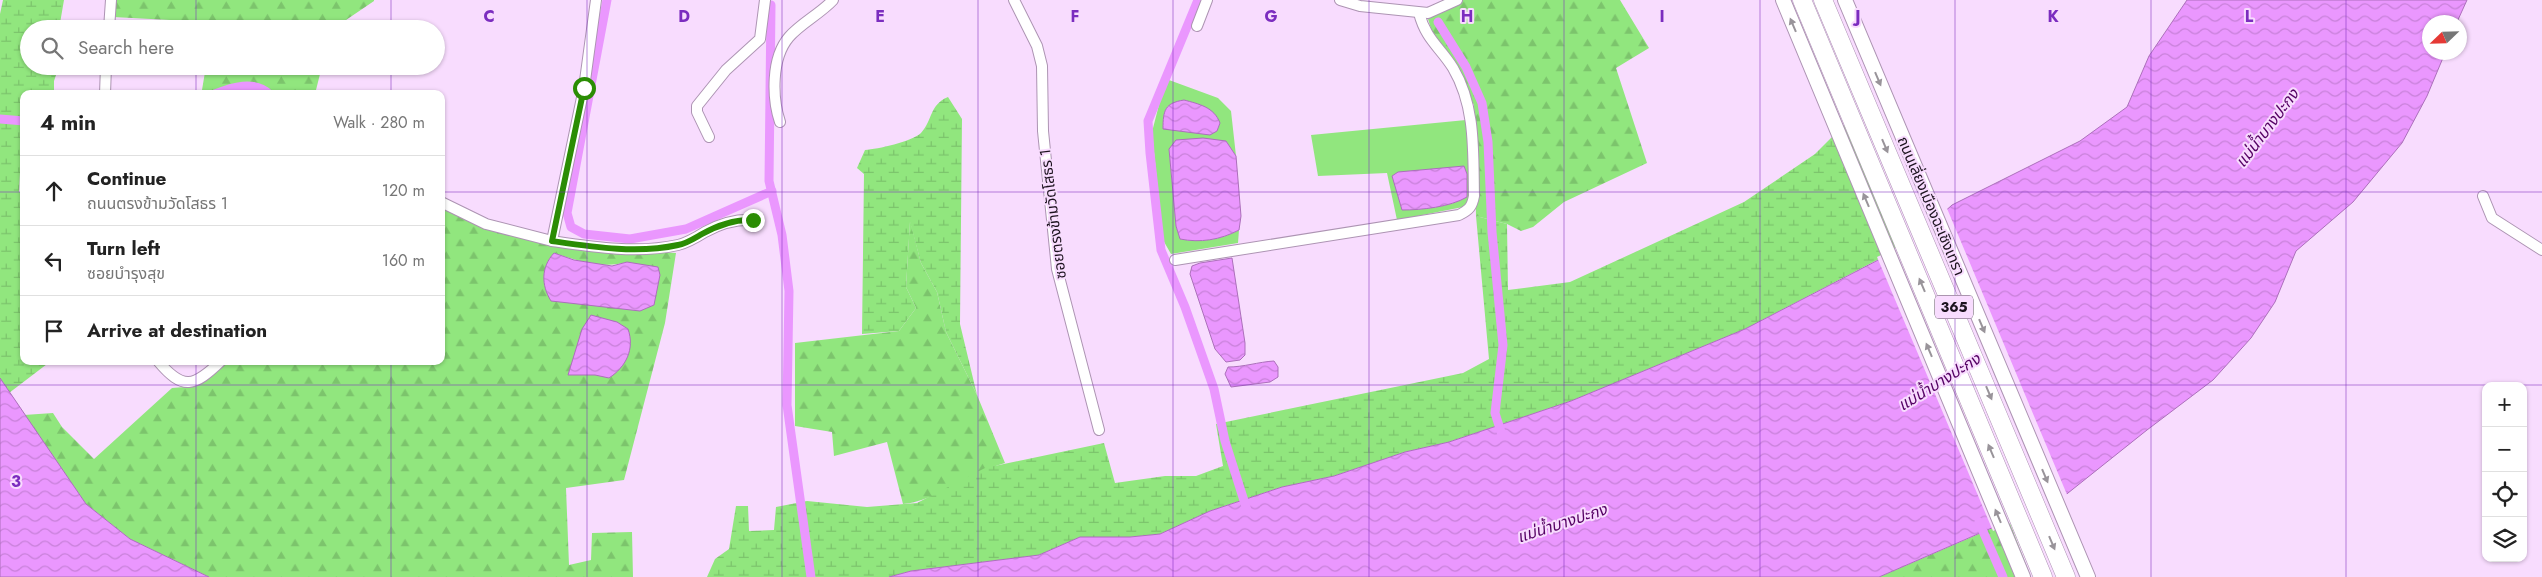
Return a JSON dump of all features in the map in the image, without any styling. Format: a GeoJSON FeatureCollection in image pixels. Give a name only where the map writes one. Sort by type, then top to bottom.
{"type":"FeatureCollection","features":[{"type":"Feature","properties":{"kind":"highway","name":"ถนนเลี่ยงเมืองฉะเชิงเทรา"},"geometry":{"type":"LineString","coordinates":[[1825,3],[2066,577]]}},
{"type":"Feature","properties":{"kind":"highway","name":"365"},"geometry":{"type":"LineString","coordinates":[[1804,5],[2044,577]]}},
{"type":"Feature","properties":{"kind":"main road","name":"365"},"geometry":{"type":"LineString","coordinates":[[1783,0],[2023,577]]}},
{"type":"Feature","properties":{"kind":"main road","name":"ถนนเลี่ยงเมืองฉะเชิงเทรา"},"geometry":{"type":"LineString","coordinates":[[1845,0],[2088,577]]}},
{"type":"Feature","properties":{"kind":"street"},"geometry":{"type":"LineString","coordinates":[[109,20],[110,0]]}},
{"type":"Feature","properties":{"kind":"street"},"geometry":{"type":"LineString","coordinates":[[552,241],[584,88],[596,0]]}},
{"type":"Feature","properties":{"kind":"street"},"geometry":{"type":"LineString","coordinates":[[709,137],[697,112],[697,106],[726,70],[760,39],[765,0]]}},
{"type":"Feature","properties":{"kind":"street"},"geometry":{"type":"LineString","coordinates":[[780,122],[777,113],[775,73],[783,46],[789,36],[833,0]]}},
{"type":"Feature","properties":{"kind":"street","name":"ซอยตรงข้ามวัดโสธร 1"},"geometry":{"type":"LineString","coordinates":[[1014,0],[1037,46],[1042,66],[1043,131],[1058,269],[1098,430]]}},
{"type":"Feature","properties":{"kind":"street"},"geometry":{"type":"LineString","coordinates":[[1197,26],[1207,0]]}},
{"type":"Feature","properties":{"kind":"street"},"geometry":{"type":"LineString","coordinates":[[1340,0],[1360,6],[1419,13],[1435,12],[1457,0]]}},
{"type":"Feature","properties":{"kind":"street"},"geometry":{"type":"LineString","coordinates":[[1175,260],[1459,215],[1468,210],[1472,205],[1474,196],[1470,108],[1452,66],[1429,38],[1419,13]]}},
{"type":"Feature","properties":{"kind":"street"},"geometry":{"type":"LineString","coordinates":[[105,90],[106,75]]}},
{"type":"Feature","properties":{"kind":"street"},"geometry":{"type":"LineString","coordinates":[[2483,196],[2492,218],[2542,250]]}},
{"type":"Feature","properties":{"kind":"street"},"geometry":{"type":"LineString","coordinates":[[445,204],[486,224],[552,241],[618,249],[660,248],[680,245],[709,230],[740,219],[753,220]]}},
{"type":"Feature","properties":{"kind":"street"},"geometry":{"type":"LineString","coordinates":[[161,365],[172,378],[183,383],[192,382],[208,374],[217,365]]}},
{"type":"Feature","properties":{"kind":"green space"},"geometry":{"type":"Polygon","coordinates":[[[3,0],[64,0],[61,20],[20,20],[20,75],[56,75],[54,90],[20,90],[20,365],[46,365],[9,393],[0,378],[0,14],[3,0]]]}},
{"type":"Feature","properties":{"kind":"green space"},"geometry":{"type":"Polygon","coordinates":[[[116,0],[374,0],[346,20],[170,20],[113,17],[116,0]]]}},
{"type":"Feature","properties":{"kind":"green space"},"geometry":{"type":"Polygon","coordinates":[[[1462,0],[1620,0],[1649,48],[1616,68],[1647,163],[1564,202],[1533,227],[1521,231],[1507,224],[1476,216],[1474,105],[1432,32],[1428,19],[1462,0]]]}},
{"type":"Feature","properties":{"kind":"green space"},"geometry":{"type":"Polygon","coordinates":[[[204,75],[320,75],[316,90],[202,90],[204,75]]]}},
{"type":"Feature","properties":{"kind":"green space"},"geometry":{"type":"Polygon","coordinates":[[[1169,80],[1218,98],[1231,111],[1236,156],[1226,141],[1169,149],[1176,226],[1180,239],[1210,240],[1239,230],[1238,243],[1171,254],[1163,240],[1152,132],[1160,101],[1169,80]]]}},
{"type":"Feature","properties":{"kind":"green space"},"geometry":{"type":"Polygon","coordinates":[[[948,97],[962,119],[960,324],[977,395],[946,332],[937,292],[921,263],[910,222],[906,287],[916,308],[899,331],[862,334],[864,174],[857,168],[865,150],[886,147],[921,133],[937,104],[948,97]]]}},
{"type":"Feature","properties":{"kind":"green space"},"geometry":{"type":"Polygon","coordinates":[[[1466,120],[1471,193],[1469,203],[1463,207],[1397,220],[1387,173],[1318,176],[1311,135],[1466,120]],[[1467,174],[1403,210],[1436,207],[1466,197],[1467,174]]]}},
{"type":"Feature","properties":{"kind":"green space"},"geometry":{"type":"Polygon","coordinates":[[[1844,125],[1898,249],[1745,329],[1571,401],[1449,442],[1405,452],[1334,476],[1282,487],[1210,511],[1160,534],[1130,537],[1080,537],[1039,555],[911,571],[889,577],[707,577],[715,559],[729,549],[736,506],[748,506],[749,531],[774,530],[776,507],[807,501],[867,507],[917,503],[985,468],[1104,443],[1115,483],[1165,476],[1196,476],[1223,466],[1216,424],[1463,373],[1489,359],[1476,216],[1507,224],[1508,290],[1570,282],[1744,202],[1815,154],[1844,125]]]}},
{"type":"Feature","properties":{"kind":"green space"},"geometry":{"type":"Polygon","coordinates":[[[445,206],[540,243],[676,253],[665,323],[624,480],[566,488],[569,565],[591,560],[592,533],[632,532],[633,577],[209,577],[130,539],[86,504],[24,415],[53,413],[62,427],[94,459],[172,388],[197,386],[214,365],[445,365],[445,206]],[[554,253],[550,258],[544,276],[546,289],[552,301],[627,262],[609,265],[581,261],[554,253]]]}},
{"type":"Feature","properties":{"kind":"green space"},"geometry":{"type":"Polygon","coordinates":[[[910,220],[921,263],[937,292],[946,332],[977,395],[1005,463],[992,467],[928,498],[903,504],[887,442],[834,456],[832,432],[795,426],[795,343],[899,331],[916,308],[906,287],[910,220]]]}},
{"type":"Feature","properties":{"kind":"green space"},"geometry":{"type":"Polygon","coordinates":[[[2009,521],[2031,577],[1879,577],[2009,521]]]}},
{"type":"Feature","properties":{"kind":"water","name":"แม่น้ำบางปะกง"},"geometry":{"type":"Polygon","coordinates":[[[2187,0],[2467,0],[2460,15],[2422,15],[2422,60],[2442,60],[2427,96],[2402,143],[2353,202],[2296,251],[2275,302],[2251,338],[2213,380],[2063,497],[1879,577],[889,577],[911,571],[1039,555],[1080,537],[1130,537],[1160,534],[1210,511],[1282,487],[1334,476],[1405,452],[1449,442],[1571,401],[1745,329],[1909,244],[1952,205],[2080,141],[2127,107],[2149,56],[2187,0]]]}},
{"type":"Feature","properties":{"kind":"water"},"geometry":{"type":"Polygon","coordinates":[[[1184,100],[1205,107],[1214,113],[1220,123],[1217,131],[1210,135],[1163,129],[1166,108],[1173,103],[1184,100]]]}},
{"type":"Feature","properties":{"kind":"water"},"geometry":{"type":"Polygon","coordinates":[[[1203,138],[1226,141],[1236,156],[1241,216],[1239,230],[1210,240],[1180,239],[1176,226],[1169,149],[1176,140],[1203,138]]]}},
{"type":"Feature","properties":{"kind":"water"},"geometry":{"type":"Polygon","coordinates":[[[1464,166],[1467,174],[1467,197],[1436,207],[1402,210],[1392,176],[1398,172],[1464,166]]]}},
{"type":"Feature","properties":{"kind":"water"},"geometry":{"type":"Polygon","coordinates":[[[554,253],[574,260],[612,266],[627,262],[658,267],[660,275],[654,305],[640,311],[551,301],[545,289],[544,276],[547,264],[554,253]]]}},
{"type":"Feature","properties":{"kind":"water"},"geometry":{"type":"Polygon","coordinates":[[[1232,258],[1245,343],[1245,355],[1240,360],[1226,362],[1215,349],[1190,274],[1192,266],[1232,258]]]}},
{"type":"Feature","properties":{"kind":"water"},"geometry":{"type":"Polygon","coordinates":[[[591,315],[617,322],[628,329],[630,336],[628,357],[620,369],[609,378],[595,375],[568,375],[582,329],[591,315]]]}},
{"type":"Feature","properties":{"kind":"water"},"geometry":{"type":"Polygon","coordinates":[[[1274,361],[1278,367],[1278,377],[1270,382],[1231,387],[1225,374],[1228,367],[1274,361]]]}},
{"type":"Feature","properties":{"kind":"water"},"geometry":{"type":"Polygon","coordinates":[[[0,378],[86,504],[130,539],[209,577],[0,577],[0,378]]]}},
{"type":"Feature","properties":{"kind":"pier"},"geometry":{"type":"Polygon","coordinates":[[[1946,206],[2068,497],[1993,531],[1877,257],[1908,242],[1946,206]]]}},
{"type":"Feature","properties":{"kind":"waterway"},"geometry":{"type":"LineString","coordinates":[[607,0],[567,213],[571,227],[584,234],[630,239],[686,229],[772,191]]}},
{"type":"Feature","properties":{"kind":"waterway"},"geometry":{"type":"LineString","coordinates":[[1198,0],[1148,121],[1150,153],[1161,250],[1185,307],[1214,389],[1225,441],[1247,510]]}},
{"type":"Feature","properties":{"kind":"waterway"},"geometry":{"type":"LineString","coordinates":[[771,5],[769,181],[782,235],[789,291],[787,405],[811,577]]}},
{"type":"Feature","properties":{"kind":"waterway"},"geometry":{"type":"LineString","coordinates":[[1438,22],[1466,67],[1482,103],[1488,142],[1492,232],[1503,345],[1495,413],[1502,435]]}},
{"type":"Feature","properties":{"kind":"waterway"},"geometry":{"type":"LineString","coordinates":[[225,90],[243,86],[257,87],[263,90]]}},
{"type":"Feature","properties":{"kind":"waterway"},"geometry":{"type":"LineString","coordinates":[[0,119],[20,121]]}},
{"type":"Feature","properties":{"kind":"waterway"},"geometry":{"type":"LineString","coordinates":[[1979,522],[2003,577]]}},
{"type":"Feature","properties":{"kind":"route"},"geometry":{"type":"LineString","coordinates":[[584,88],[552,241],[618,249],[660,248],[680,245],[709,230],[740,219],[753,220]]}}]}
